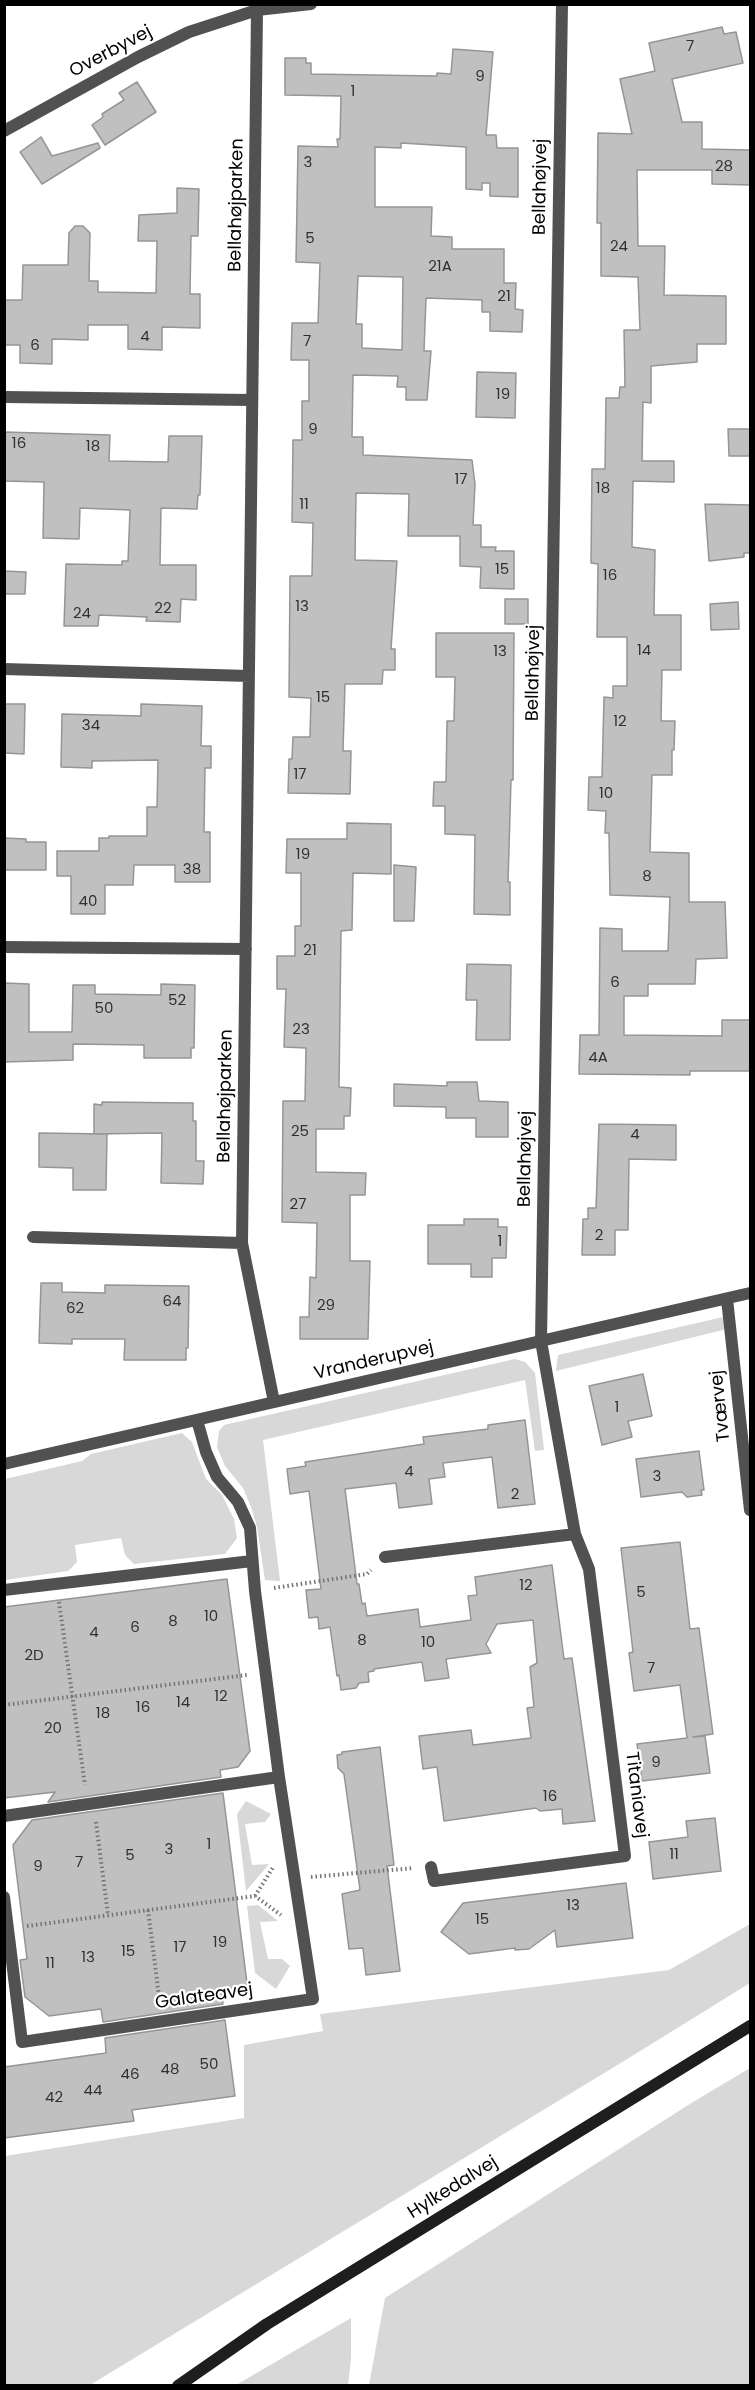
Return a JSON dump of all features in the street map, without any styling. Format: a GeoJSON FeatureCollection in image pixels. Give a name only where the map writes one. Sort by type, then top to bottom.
{"type":"FeatureCollection","features":[{"type":"Feature","properties":{"kind":"street","name":"Overbyvej"},"geometry":{"type":"LineString","coordinates":[[4,131],[138,57],[189,32],[257,10],[310,4]]}},
{"type":"Feature","properties":{"kind":"street","name":"Bellahøjvej"},"geometry":{"type":"LineString","coordinates":[[541,1341],[562,4]]}},
{"type":"Feature","properties":{"kind":"street","name":"Bellahøjparken"},"geometry":{"type":"LineString","coordinates":[[257,10],[242,1243],[274,1402]]}},
{"type":"Feature","properties":{"kind":"street"},"geometry":{"type":"LineString","coordinates":[[4,397],[252,400]]}},
{"type":"Feature","properties":{"kind":"street"},"geometry":{"type":"LineString","coordinates":[[4,669],[249,676]]}},
{"type":"Feature","properties":{"kind":"street"},"geometry":{"type":"LineString","coordinates":[[4,947],[246,949]]}},
{"type":"Feature","properties":{"kind":"street"},"geometry":{"type":"LineString","coordinates":[[33,1237],[242,1243]]}},
{"type":"Feature","properties":{"kind":"street","name":"Vranderupvej"},"geometry":{"type":"LineString","coordinates":[[4,1464],[750,1293]]}},
{"type":"Feature","properties":{"kind":"street","name":"Tværvej"},"geometry":{"type":"LineString","coordinates":[[727,1299],[750,1510]]}},
{"type":"Feature","properties":{"kind":"street","name":"Titaniavej"},"geometry":{"type":"LineString","coordinates":[[431,1867],[434,1881],[625,1856],[589,1569],[575,1534],[541,1341]]}},
{"type":"Feature","properties":{"kind":"street","name":"Galateavej"},"geometry":{"type":"LineString","coordinates":[[4,1897],[22,2042],[313,1999],[279,1777],[255,1591],[250,1528],[238,1502],[218,1477],[206,1452],[197,1420]]}},
{"type":"Feature","properties":{"kind":"street"},"geometry":{"type":"LineString","coordinates":[[385,1557],[575,1534]]}},
{"type":"Feature","properties":{"kind":"street"},"geometry":{"type":"LineString","coordinates":[[4,1590],[252,1561]]}},
{"type":"Feature","properties":{"kind":"street"},"geometry":{"type":"LineString","coordinates":[[4,1816],[279,1777]]}},
{"type":"Feature","properties":{"kind":"street","name":"Hylkedalvej"},"geometry":{"type":"LineString","coordinates":[[177,2385],[267,2324],[750,2026]]}},
{"type":"Feature","properties":{"kind":"path"},"geometry":{"type":"LineString","coordinates":[[255,1591],[368,1574],[385,1557]]}},
{"type":"Feature","properties":{"kind":"path"},"geometry":{"type":"LineString","coordinates":[[57,1584],[72,1698],[108,1915]]}},
{"type":"Feature","properties":{"kind":"path"},"geometry":{"type":"LineString","coordinates":[[4,1705],[266,1673]]}},
{"type":"Feature","properties":{"kind":"path"},"geometry":{"type":"LineString","coordinates":[[296,1878],[431,1867]]}},
{"type":"Feature","properties":{"kind":"path"},"geometry":{"type":"LineString","coordinates":[[8,1928],[255,1896],[303,1932]]}},
{"type":"Feature","properties":{"kind":"path"},"geometry":{"type":"LineString","coordinates":[[148,1910],[163,2021]]}},
{"type":"Feature","properties":{"kind":"shaded area"},"geometry":{"type":"Polygon","coordinates":[[[723,1317],[727,1329],[556,1371],[558,1355],[723,1317]]]}},
{"type":"Feature","properties":{"kind":"shaded area"},"geometry":{"type":"Polygon","coordinates":[[[515,1359],[525,1362],[535,1373],[544,1450],[535,1451],[525,1380],[263,1440],[280,1581],[265,1580],[257,1527],[251,1507],[243,1488],[225,1466],[217,1447],[219,1431],[224,1425],[515,1359]]]}},
{"type":"Feature","properties":{"kind":"shaded area"},"geometry":{"type":"Polygon","coordinates":[[[182,1433],[192,1442],[206,1479],[222,1495],[234,1519],[237,1538],[225,1554],[134,1564],[125,1555],[121,1538],[75,1545],[77,1562],[68,1571],[5,1580],[5,1479],[82,1461],[91,1454],[182,1433]]]}},
{"type":"Feature","properties":{"kind":"shaded area"},"geometry":{"type":"Polygon","coordinates":[[[246,1801],[271,1814],[265,1822],[245,1824],[252,1865],[269,1864],[246,1891],[237,1814],[246,1801]]]}},
{"type":"Feature","properties":{"kind":"shaded area"},"geometry":{"type":"Polygon","coordinates":[[[258,1905],[278,1921],[260,1922],[268,1959],[282,1959],[290,1966],[276,1989],[255,1973],[247,1906],[258,1905]]]}},
{"type":"Feature","properties":{"kind":"shaded area"},"geometry":{"type":"Polygon","coordinates":[[[750,1924],[750,1983],[624,2061],[90,2385],[5,2385],[5,2156],[244,2118],[244,2045],[323,2031],[320,2014],[669,1970],[750,1924]]]}},
{"type":"Feature","properties":{"kind":"shaded area"},"geometry":{"type":"Polygon","coordinates":[[[750,2068],[750,2385],[369,2385],[385,2298],[750,2068]]]}},
{"type":"Feature","properties":{"kind":"shaded area"},"geometry":{"type":"Polygon","coordinates":[[[351,2318],[351,2359],[348,2385],[236,2385],[351,2318]]]}},
{"type":"Feature","properties":{"kind":"building"},"geometry":{"type":"Polygon","coordinates":[[[722,27],[724,34],[736,32],[743,63],[672,79],[682,122],[702,122],[702,149],[750,150],[750,185],[712,184],[712,170],[637,170],[638,246],[665,246],[664,295],[726,296],[726,344],[697,344],[697,362],[651,366],[651,403],[643,402],[642,461],[674,461],[674,482],[633,481],[632,547],[655,550],[654,615],[681,615],[681,670],[662,670],[661,721],[675,721],[672,775],[652,775],[650,852],[689,853],[689,902],[725,902],[727,958],[696,959],[695,984],[648,984],[648,996],[624,996],[624,1035],[722,1036],[722,1020],[750,1020],[750,1071],[690,1071],[690,1075],[579,1074],[580,1035],[599,1035],[600,928],[622,929],[622,951],[668,951],[670,897],[610,895],[609,833],[605,833],[606,811],[588,810],[589,777],[602,777],[604,697],[613,698],[613,686],[627,686],[627,637],[597,637],[598,564],[591,563],[592,469],[605,469],[606,398],[619,398],[620,387],[625,387],[624,330],[640,330],[638,277],[601,276],[601,223],[597,223],[598,133],[632,134],[620,79],[655,71],[649,43],[722,27]]]}},
{"type":"Feature","properties":{"kind":"building"},"geometry":{"type":"Polygon","coordinates":[[[453,49],[493,52],[486,135],[496,135],[497,148],[518,148],[518,197],[490,196],[490,183],[482,183],[482,190],[466,189],[466,147],[401,143],[401,148],[375,147],[375,207],[432,207],[431,236],[452,237],[452,249],[504,249],[504,283],[516,283],[515,309],[523,310],[522,332],[490,331],[490,312],[482,312],[482,300],[426,298],[424,351],[431,351],[427,400],[406,400],[406,387],[397,387],[398,376],[353,375],[352,437],[363,437],[363,455],[472,460],[475,484],[473,525],[481,525],[481,547],[496,547],[495,551],[514,551],[514,589],[480,588],[481,567],[460,566],[460,536],[408,536],[409,494],[356,493],[355,560],[397,561],[391,649],[395,649],[395,670],[383,670],[382,684],[345,684],[343,751],[351,751],[350,794],[288,793],[289,759],[292,759],[293,737],[310,737],[311,698],[289,697],[290,576],[312,576],[313,523],[292,522],[293,440],[302,440],[302,401],[309,401],[309,360],[291,360],[292,323],[318,323],[320,263],[296,262],[298,146],[338,147],[341,96],[285,95],[285,58],[306,58],[306,63],[311,63],[311,74],[437,76],[437,73],[451,74],[453,49]],[[358,276],[356,324],[362,324],[362,348],[402,350],[403,277],[358,276]]]}},
{"type":"Feature","properties":{"kind":"building"},"geometry":{"type":"Polygon","coordinates":[[[137,82],[156,112],[105,145],[92,125],[103,117],[102,114],[124,100],[119,93],[137,82]]]}},
{"type":"Feature","properties":{"kind":"building"},"geometry":{"type":"Polygon","coordinates":[[[41,137],[52,156],[98,143],[100,148],[42,184],[20,152],[41,137]]]}},
{"type":"Feature","properties":{"kind":"building"},"geometry":{"type":"Polygon","coordinates":[[[177,188],[199,189],[198,236],[191,236],[190,294],[200,294],[200,328],[162,327],[162,350],[128,349],[128,325],[88,325],[88,340],[52,339],[52,364],[20,363],[20,345],[4,345],[4,300],[22,300],[23,265],[68,265],[69,233],[75,226],[83,226],[90,233],[89,281],[98,281],[98,292],[156,293],[157,241],[138,241],[139,215],[177,213],[177,188]]]}},
{"type":"Feature","properties":{"kind":"building"},"geometry":{"type":"Polygon","coordinates":[[[477,372],[516,373],[515,418],[476,417],[477,372]]]}},
{"type":"Feature","properties":{"kind":"building"},"geometry":{"type":"Polygon","coordinates":[[[728,429],[750,429],[750,456],[729,456],[728,429]]]}},
{"type":"Feature","properties":{"kind":"building"},"geometry":{"type":"Polygon","coordinates":[[[4,432],[110,435],[109,461],[168,462],[169,436],[202,436],[200,495],[198,495],[197,509],[161,508],[160,565],[196,565],[196,600],[181,599],[180,622],[146,621],[147,617],[99,615],[98,626],[64,626],[66,564],[122,565],[122,561],[128,561],[130,510],[80,508],[79,539],[43,538],[44,482],[4,481],[4,432]]]}},
{"type":"Feature","properties":{"kind":"building"},"geometry":{"type":"Polygon","coordinates":[[[705,504],[750,505],[750,553],[744,553],[744,557],[709,561],[705,504]]]}},
{"type":"Feature","properties":{"kind":"building"},"geometry":{"type":"Polygon","coordinates":[[[4,571],[26,572],[25,594],[4,594],[4,571]]]}},
{"type":"Feature","properties":{"kind":"building"},"geometry":{"type":"Polygon","coordinates":[[[505,599],[528,599],[528,624],[505,624],[505,599]]]}},
{"type":"Feature","properties":{"kind":"building"},"geometry":{"type":"Polygon","coordinates":[[[738,602],[739,629],[711,630],[710,604],[738,602]]]}},
{"type":"Feature","properties":{"kind":"building"},"geometry":{"type":"Polygon","coordinates":[[[436,633],[514,633],[513,780],[511,780],[508,882],[510,882],[510,915],[474,914],[475,835],[445,834],[445,806],[433,806],[434,782],[446,782],[447,721],[454,721],[455,677],[436,677],[436,633]]]}},
{"type":"Feature","properties":{"kind":"building"},"geometry":{"type":"Polygon","coordinates":[[[4,704],[25,704],[24,754],[4,753],[4,704]]]}},
{"type":"Feature","properties":{"kind":"building"},"geometry":{"type":"Polygon","coordinates":[[[141,704],[202,706],[201,746],[211,746],[211,768],[205,768],[204,832],[210,832],[210,882],[175,882],[175,865],[134,865],[133,885],[105,885],[105,914],[71,914],[71,876],[57,876],[57,851],[99,851],[99,838],[147,836],[147,807],[157,807],[158,760],[92,761],[92,768],[61,767],[62,714],[141,716],[141,704]]]}},
{"type":"Feature","properties":{"kind":"building"},"geometry":{"type":"Polygon","coordinates":[[[347,823],[391,824],[391,874],[353,873],[352,930],[341,931],[339,1087],[351,1088],[350,1116],[344,1116],[344,1129],[316,1129],[316,1172],[366,1173],[365,1195],[350,1195],[350,1261],[370,1261],[368,1339],[300,1339],[300,1317],[309,1317],[310,1277],[316,1278],[317,1223],[282,1222],[283,1101],[305,1101],[306,1048],[284,1047],[286,989],[277,989],[277,956],[295,956],[295,926],[301,926],[301,873],[286,873],[287,839],[347,839],[347,823]]]}},
{"type":"Feature","properties":{"kind":"building"},"geometry":{"type":"Polygon","coordinates":[[[4,838],[26,839],[26,842],[46,842],[46,870],[4,870],[4,838]]]}},
{"type":"Feature","properties":{"kind":"building"},"geometry":{"type":"Polygon","coordinates":[[[394,865],[416,867],[414,921],[394,921],[394,865]]]}},
{"type":"Feature","properties":{"kind":"building"},"geometry":{"type":"Polygon","coordinates":[[[467,964],[511,965],[510,1040],[476,1040],[477,1000],[466,1000],[467,964]]]}},
{"type":"Feature","properties":{"kind":"building"},"geometry":{"type":"Polygon","coordinates":[[[4,983],[29,984],[29,1032],[72,1032],[73,985],[95,985],[95,994],[161,995],[161,984],[195,985],[194,1048],[191,1048],[191,1058],[144,1058],[144,1045],[73,1044],[73,1060],[4,1062],[4,983]]]}},
{"type":"Feature","properties":{"kind":"building"},"geometry":{"type":"Polygon","coordinates":[[[447,1082],[477,1082],[479,1101],[508,1102],[508,1137],[476,1137],[476,1118],[446,1118],[446,1107],[394,1106],[394,1084],[447,1086],[447,1082]]]}},
{"type":"Feature","properties":{"kind":"building"},"geometry":{"type":"Polygon","coordinates":[[[102,1102],[193,1103],[193,1121],[196,1121],[196,1161],[204,1161],[203,1184],[161,1183],[162,1133],[94,1134],[94,1104],[102,1105],[102,1102]]]}},
{"type":"Feature","properties":{"kind":"building"},"geometry":{"type":"Polygon","coordinates":[[[599,1124],[676,1125],[676,1160],[629,1159],[628,1230],[615,1230],[615,1255],[582,1255],[583,1219],[588,1219],[588,1208],[596,1208],[599,1124]]]}},
{"type":"Feature","properties":{"kind":"building"},"geometry":{"type":"Polygon","coordinates":[[[39,1133],[107,1134],[106,1190],[73,1190],[73,1168],[39,1167],[39,1133]]]}},
{"type":"Feature","properties":{"kind":"building"},"geometry":{"type":"Polygon","coordinates":[[[464,1219],[498,1219],[498,1227],[507,1227],[506,1258],[492,1258],[492,1277],[471,1277],[471,1264],[428,1264],[428,1225],[464,1225],[464,1219]]]}},
{"type":"Feature","properties":{"kind":"building"},"geometry":{"type":"Polygon","coordinates":[[[41,1283],[62,1283],[62,1292],[105,1293],[105,1285],[189,1286],[186,1360],[124,1360],[125,1339],[72,1339],[72,1344],[39,1343],[41,1283]]]}},
{"type":"Feature","properties":{"kind":"building"},"geometry":{"type":"Polygon","coordinates":[[[643,1374],[652,1416],[628,1421],[632,1437],[602,1445],[589,1386],[643,1374]]]}},
{"type":"Feature","properties":{"kind":"building"},"geometry":{"type":"Polygon","coordinates":[[[525,1420],[535,1504],[498,1508],[492,1457],[443,1463],[445,1477],[429,1479],[432,1504],[399,1508],[396,1483],[345,1489],[357,1584],[359,1584],[362,1604],[365,1603],[367,1616],[418,1609],[420,1627],[471,1620],[468,1596],[477,1595],[475,1577],[552,1565],[564,1659],[572,1658],[595,1821],[563,1824],[562,1809],[540,1811],[536,1808],[444,1821],[437,1767],[423,1769],[419,1736],[471,1730],[473,1745],[531,1738],[527,1708],[534,1707],[530,1667],[537,1663],[533,1620],[497,1624],[486,1644],[491,1653],[446,1659],[449,1678],[425,1681],[422,1662],[374,1669],[368,1672],[369,1682],[359,1683],[356,1688],[341,1690],[330,1627],[319,1629],[318,1617],[309,1618],[306,1590],[321,1589],[309,1491],[290,1494],[287,1469],[306,1466],[305,1462],[424,1444],[423,1437],[488,1429],[488,1425],[525,1420]]]}},
{"type":"Feature","properties":{"kind":"building"},"geometry":{"type":"Polygon","coordinates":[[[699,1451],[704,1490],[701,1490],[702,1495],[687,1497],[682,1492],[641,1497],[636,1459],[699,1451]]]}},
{"type":"Feature","properties":{"kind":"building"},"geometry":{"type":"Polygon","coordinates":[[[680,1542],[690,1629],[699,1628],[713,1734],[693,1737],[705,1736],[710,1773],[642,1781],[637,1744],[687,1738],[680,1685],[634,1691],[629,1653],[633,1652],[621,1548],[680,1542]]]}},
{"type":"Feature","properties":{"kind":"building"},"geometry":{"type":"Polygon","coordinates":[[[227,1579],[250,1751],[238,1767],[220,1770],[221,1777],[48,1802],[55,1792],[4,1798],[4,1607],[227,1579]]]}},
{"type":"Feature","properties":{"kind":"building"},"geometry":{"type":"Polygon","coordinates":[[[380,1747],[394,1865],[387,1866],[400,1971],[366,1975],[363,1948],[349,1949],[342,1894],[360,1890],[344,1774],[338,1768],[337,1755],[342,1752],[380,1747]]]}},
{"type":"Feature","properties":{"kind":"building"},"geometry":{"type":"Polygon","coordinates":[[[223,1793],[248,1991],[222,1994],[223,2004],[103,2022],[101,2009],[49,2016],[25,1997],[20,1960],[27,1959],[13,1845],[32,1820],[223,1793]]]}},
{"type":"Feature","properties":{"kind":"building"},"geometry":{"type":"Polygon","coordinates":[[[715,1818],[721,1871],[653,1879],[649,1842],[688,1837],[686,1821],[715,1818]]]}},
{"type":"Feature","properties":{"kind":"building"},"geometry":{"type":"Polygon","coordinates":[[[626,1883],[633,1938],[557,1947],[555,1930],[529,1949],[515,1950],[515,1948],[469,1954],[441,1932],[463,1903],[626,1883]]]}},
{"type":"Feature","properties":{"kind":"building"},"geometry":{"type":"Polygon","coordinates":[[[225,2020],[235,2096],[132,2110],[134,2121],[4,2138],[4,2067],[106,2053],[105,2038],[225,2020]]]}}]}
